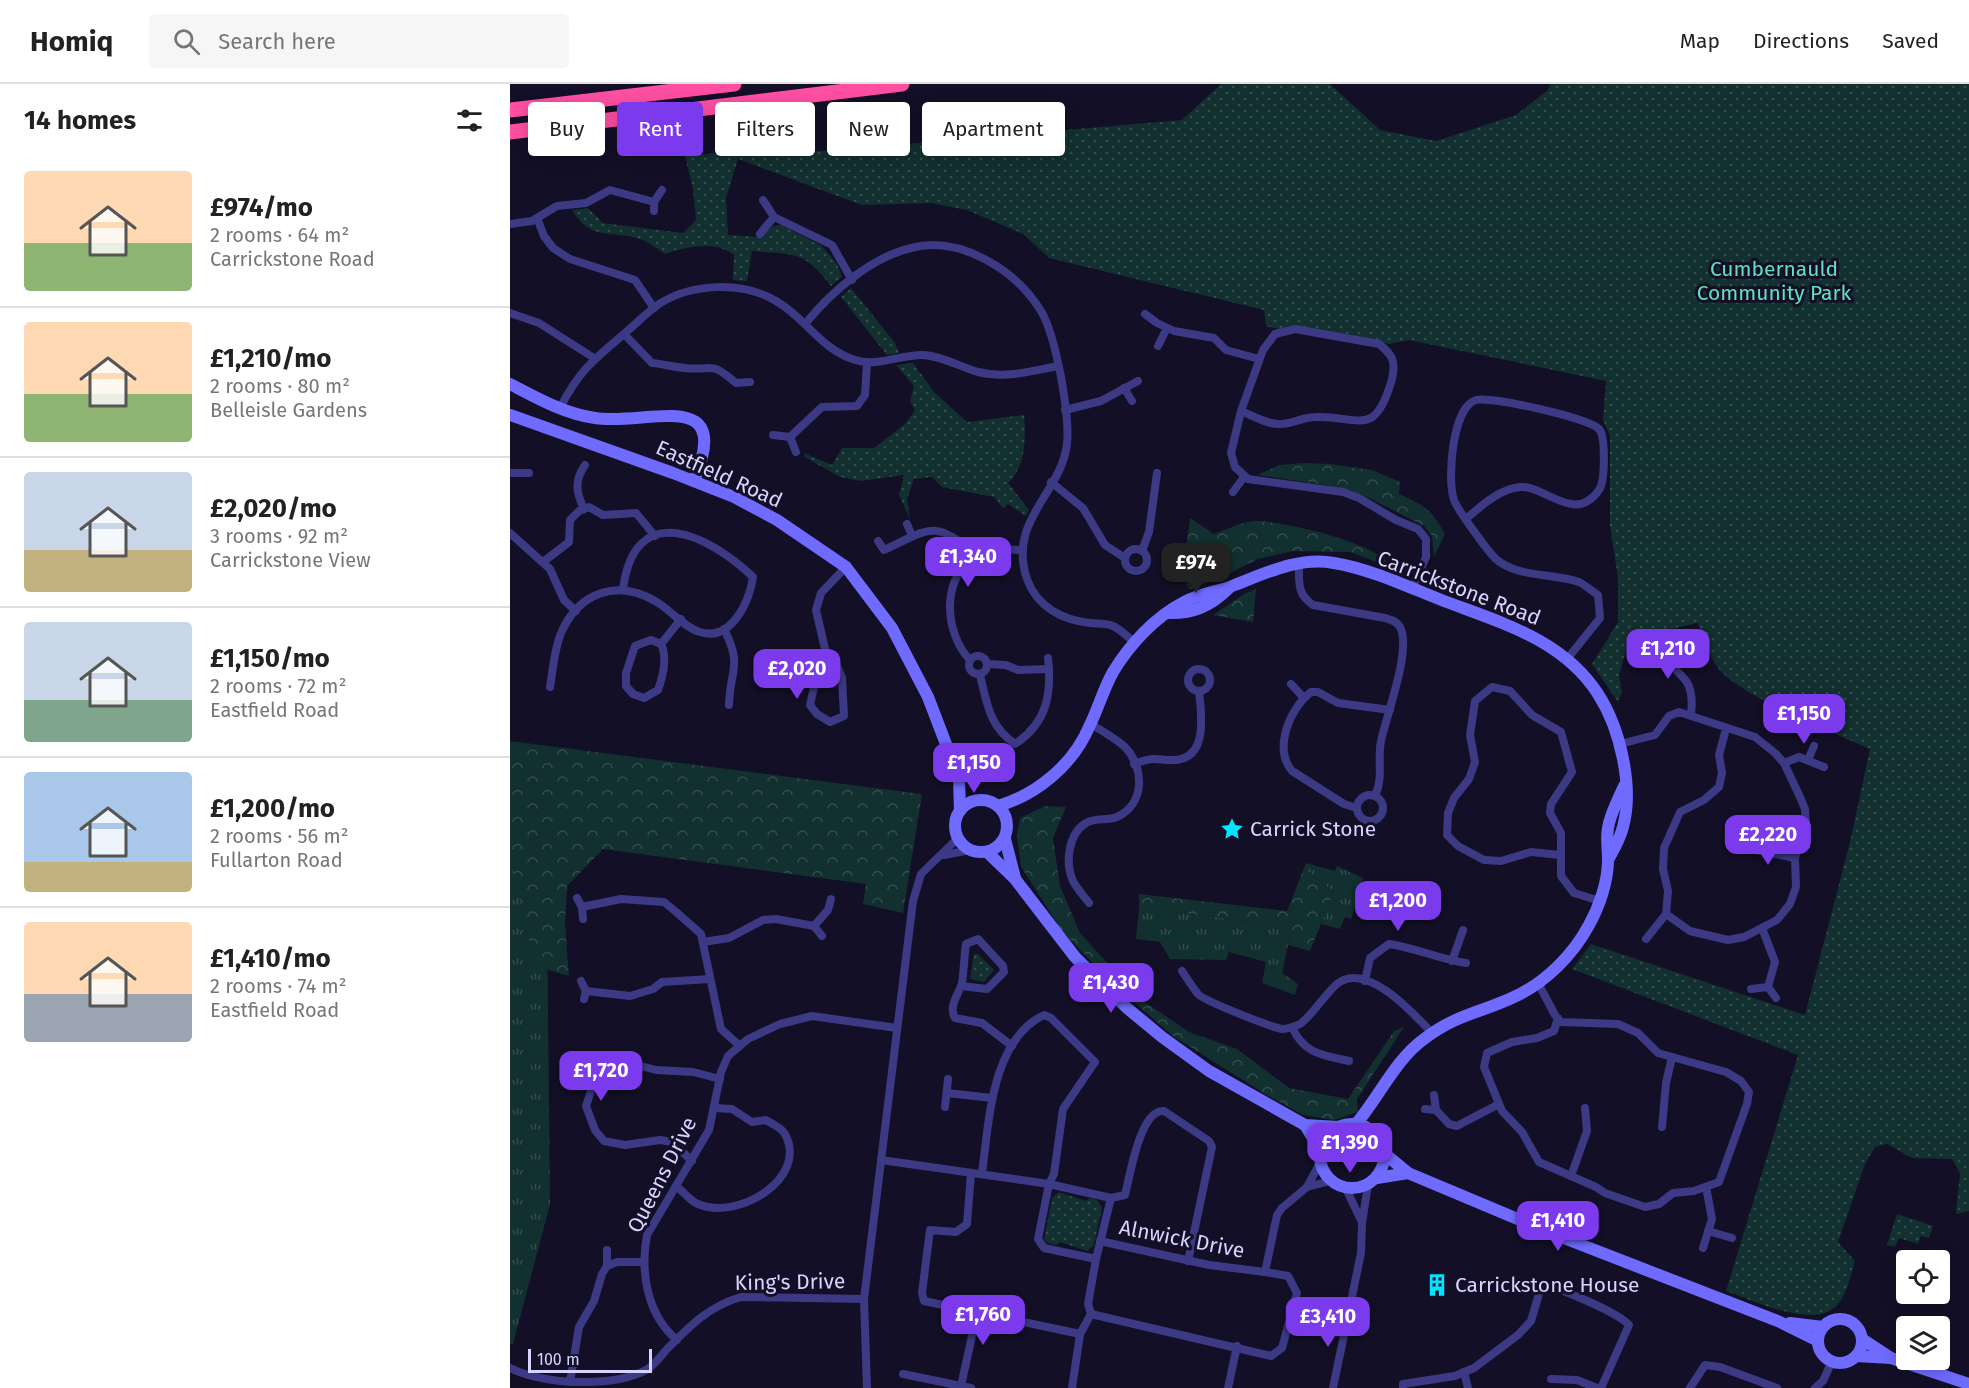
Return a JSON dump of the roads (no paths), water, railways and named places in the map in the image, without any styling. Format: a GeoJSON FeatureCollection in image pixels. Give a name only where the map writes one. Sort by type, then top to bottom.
{"type":"FeatureCollection","features":[{"type":"Feature","properties":{"kind":"highway"},"geometry":{"type":"LineString","coordinates":[[510,110],[734,84]]}},
{"type":"Feature","properties":{"kind":"highway"},"geometry":{"type":"LineString","coordinates":[[510,132],[903,84]]}},
{"type":"Feature","properties":{"kind":"street"},"geometry":{"type":"LineString","coordinates":[[510,224],[537,218],[557,206],[585,203],[610,190],[654,207],[662,190]]}},
{"type":"Feature","properties":{"kind":"street"},"geometry":{"type":"LineString","coordinates":[[763,200],[774,217],[832,245],[852,280]]}},
{"type":"Feature","properties":{"kind":"street"},"geometry":{"type":"LineString","coordinates":[[760,234],[774,217]]}},
{"type":"Feature","properties":{"kind":"street"},"geometry":{"type":"LineString","coordinates":[[537,218],[544,236],[553,248],[570,259],[635,280],[654,308]]}},
{"type":"Feature","properties":{"kind":"street"},"geometry":{"type":"LineString","coordinates":[[805,324],[852,280],[890,256],[918,246],[947,247],[983,258],[1007,273],[1035,302],[1046,321],[1058,366],[1065,410],[1066,447],[1051,482],[1036,506],[1023,539],[1028,581],[1053,613],[1062,618],[1112,625],[1134,642]]}},
{"type":"Feature","properties":{"kind":"street"},"geometry":{"type":"LineString","coordinates":[[560,408],[575,379],[594,358],[654,308],[694,290],[722,286],[758,292],[777,301],[805,324],[827,348],[867,363],[874,364],[924,355],[979,372],[1005,376],[1058,366]]}},
{"type":"Feature","properties":{"kind":"street"},"geometry":{"type":"LineString","coordinates":[[510,313],[539,323],[594,358]]}},
{"type":"Feature","properties":{"kind":"street"},"geometry":{"type":"LineString","coordinates":[[1145,314],[1167,328],[1214,338],[1226,350],[1259,359]]}},
{"type":"Feature","properties":{"kind":"street"},"geometry":{"type":"LineString","coordinates":[[1158,346],[1167,328]]}},
{"type":"Feature","properties":{"kind":"street"},"geometry":{"type":"LineString","coordinates":[[1240,411],[1278,424],[1310,417],[1359,423],[1381,407],[1386,399],[1395,367],[1390,353],[1379,344],[1295,329],[1275,334],[1259,359],[1240,411],[1232,453],[1235,466],[1244,477],[1269,484],[1343,492],[1418,529],[1426,539],[1426,557],[1412,589]]}},
{"type":"Feature","properties":{"kind":"street"},"geometry":{"type":"LineString","coordinates":[[624,334],[652,363],[674,364],[684,368],[709,366],[721,370],[736,383],[750,382]]}},
{"type":"Feature","properties":{"kind":"street"},"geometry":{"type":"LineString","coordinates":[[790,437],[822,406],[857,406],[865,394],[867,363]]}},
{"type":"Feature","properties":{"kind":"street"},"geometry":{"type":"LineString","coordinates":[[1065,410],[1101,402],[1138,381]]}},
{"type":"Feature","properties":{"kind":"street"},"geometry":{"type":"LineString","coordinates":[[510,384],[577,414],[613,420],[676,415],[692,419],[702,429],[705,443],[694,481]]}},
{"type":"Feature","properties":{"kind":"street"},"geometry":{"type":"LineString","coordinates":[[1124,388],[1132,401]]}},
{"type":"Feature","properties":{"kind":"street"},"geometry":{"type":"LineString","coordinates":[[1466,519],[1495,496],[1521,487],[1572,505],[1592,498],[1600,488],[1602,478],[1603,440],[1600,430],[1589,421],[1543,410],[1474,400],[1461,413],[1449,476],[1454,502],[1466,519],[1496,559],[1511,568],[1580,582],[1598,595],[1600,618],[1568,658]]}},
{"type":"Feature","properties":{"kind":"street","name":"Eastfield Road"},"geometry":{"type":"LineString","coordinates":[[510,415],[694,481],[777,520],[846,567],[879,608],[905,650],[928,697],[958,778],[960,811]]}},
{"type":"Feature","properties":{"kind":"street"},"geometry":{"type":"LineString","coordinates":[[773,435],[790,437]]}},
{"type":"Feature","properties":{"kind":"street"},"geometry":{"type":"LineString","coordinates":[[790,437],[796,452]]}},
{"type":"Feature","properties":{"kind":"street"},"geometry":{"type":"LineString","coordinates":[[584,510],[576,488],[578,476],[585,465]]}},
{"type":"Feature","properties":{"kind":"street"},"geometry":{"type":"LineString","coordinates":[[510,473],[529,473]]}},
{"type":"Feature","properties":{"kind":"street"},"geometry":{"type":"LineString","coordinates":[[1051,482],[1083,508],[1100,539],[1111,551],[1125,558],[1130,569],[1141,570],[1146,562],[1142,552],[1149,532],[1156,473]]}},
{"type":"Feature","properties":{"kind":"street"},"geometry":{"type":"LineString","coordinates":[[1233,492],[1244,477]]}},
{"type":"Feature","properties":{"kind":"street"},"geometry":{"type":"LineString","coordinates":[[543,562],[569,542],[570,520],[589,507],[603,515],[636,513],[655,536]]}},
{"type":"Feature","properties":{"kind":"street"},"geometry":{"type":"LineString","coordinates":[[907,524],[912,536]]}},
{"type":"Feature","properties":{"kind":"street"},"geometry":{"type":"LineString","coordinates":[[878,542],[884,550],[930,530],[946,532],[976,555]]}},
{"type":"Feature","properties":{"kind":"street"},"geometry":{"type":"LineString","coordinates":[[550,687],[561,634],[576,611],[603,592],[632,590],[655,601],[700,632],[717,633],[732,624],[739,614],[752,588],[753,577],[700,538],[664,532],[645,540],[635,553],[626,572],[623,589]]}},
{"type":"Feature","properties":{"kind":"street"},"geometry":{"type":"LineString","coordinates":[[510,533],[550,569],[564,600],[576,611]]}},
{"type":"Feature","properties":{"kind":"street"},"geometry":{"type":"LineString","coordinates":[[970,660],[961,651],[948,615],[957,579],[976,555],[989,550],[1023,550]]}},
{"type":"Feature","properties":{"kind":"street"},"geometry":{"type":"LineString","coordinates":[[1125,558],[1132,550],[1142,552]]}},
{"type":"Feature","properties":{"kind":"street","name":"Carrickstone Road"},"geometry":{"type":"LineString","coordinates":[[998,806],[1017,800],[1064,765],[1082,741],[1112,674],[1134,642],[1189,599],[1230,587],[1261,573],[1299,565],[1333,562],[1521,630],[1568,658],[1591,682],[1605,704],[1620,744],[1627,807],[1618,843],[1608,860],[1600,901],[1590,924],[1573,950],[1538,983],[1514,997],[1454,1019],[1432,1033],[1406,1057],[1375,1102],[1356,1124]]}},
{"type":"Feature","properties":{"kind":"street"},"geometry":{"type":"LineString","coordinates":[[1299,565],[1298,586],[1303,598],[1313,605],[1384,618],[1396,622],[1401,628],[1403,640],[1390,710],[1380,743],[1380,786],[1375,795]]}},
{"type":"Feature","properties":{"kind":"street"},"geometry":{"type":"LineString","coordinates":[[828,662],[837,666],[845,704],[844,716],[830,722],[817,714],[810,705],[816,678],[828,662],[816,610],[821,593],[846,567]]}},
{"type":"Feature","properties":{"kind":"street"},"geometry":{"type":"LineString","coordinates":[[661,644],[681,619]]}},
{"type":"Feature","properties":{"kind":"street"},"geometry":{"type":"LineString","coordinates":[[724,628],[736,662],[729,705]]}},
{"type":"Feature","properties":{"kind":"street"},"geometry":{"type":"LineString","coordinates":[[1659,648],[1671,638]]}},
{"type":"Feature","properties":{"kind":"street"},"geometry":{"type":"LineString","coordinates":[[651,640],[661,644],[664,651],[664,662],[658,690],[644,698],[633,694],[626,686],[626,673],[635,646],[651,640]]}},
{"type":"Feature","properties":{"kind":"street"},"geometry":{"type":"LineString","coordinates":[[1645,643],[1659,648],[1666,662],[1677,671],[1694,693],[1691,715]]}},
{"type":"Feature","properties":{"kind":"street"},"geometry":{"type":"LineString","coordinates":[[970,660],[980,656],[987,664],[1018,670],[1049,669]]}},
{"type":"Feature","properties":{"kind":"street"},"geometry":{"type":"LineString","coordinates":[[980,675],[989,716],[1002,735],[1015,744],[1026,736],[1037,723],[1050,697],[1048,658]]}},
{"type":"Feature","properties":{"kind":"street"},"geometry":{"type":"LineString","coordinates":[[970,660],[969,670],[980,675]]}},
{"type":"Feature","properties":{"kind":"street"},"geometry":{"type":"LineString","coordinates":[[980,675],[985,671],[987,664]]}},
{"type":"Feature","properties":{"kind":"street"},"geometry":{"type":"LineString","coordinates":[[1291,684],[1303,697]]}},
{"type":"Feature","properties":{"kind":"street"},"geometry":{"type":"LineString","coordinates":[[1560,855],[1531,852],[1501,861],[1484,860],[1458,846],[1448,834],[1448,813],[1454,798],[1469,779],[1475,762],[1470,735],[1476,700],[1492,687],[1510,691],[1532,715],[1561,732],[1572,772],[1551,804],[1550,813],[1561,833],[1561,876],[1574,893],[1600,901]]}},
{"type":"Feature","properties":{"kind":"street"},"geometry":{"type":"LineString","coordinates":[[1134,764],[1155,757],[1176,760],[1192,752],[1201,733],[1199,691]]}},
{"type":"Feature","properties":{"kind":"street"},"geometry":{"type":"LineString","coordinates":[[1375,795],[1383,805],[1382,813],[1376,819],[1363,819],[1357,808],[1336,800],[1292,771],[1287,765],[1287,726],[1291,713],[1303,697],[1311,692],[1318,692],[1338,703],[1390,710]]}},
{"type":"Feature","properties":{"kind":"street"},"geometry":{"type":"LineString","coordinates":[[1620,744],[1655,735],[1669,716],[1678,712],[1755,737],[1776,753],[1784,763],[1805,809],[1806,824],[1795,858],[1796,887],[1790,904],[1777,920],[1744,937],[1728,940],[1690,931],[1666,914]]}},
{"type":"Feature","properties":{"kind":"street"},"geometry":{"type":"LineString","coordinates":[[1089,903],[1073,880],[1068,858],[1073,837],[1086,822],[1117,817],[1129,809],[1139,790],[1140,782],[1125,748],[1091,723]]}},
{"type":"Feature","properties":{"kind":"street"},"geometry":{"type":"LineString","coordinates":[[1646,939],[1666,914],[1668,891],[1662,858],[1664,848],[1680,812],[1704,801],[1719,787],[1722,773],[1719,755],[1726,729]]}},
{"type":"Feature","properties":{"kind":"street"},"geometry":{"type":"LineString","coordinates":[[1808,760],[1814,746]]}},
{"type":"Feature","properties":{"kind":"street"},"geometry":{"type":"LineString","coordinates":[[1784,763],[1799,757],[1824,767]]}},
{"type":"Feature","properties":{"kind":"street","name":"Eastfield Road"},"geometry":{"type":"LineString","coordinates":[[958,778],[978,800]]}},
{"type":"Feature","properties":{"kind":"street"},"geometry":{"type":"LineString","coordinates":[[1357,808],[1363,797],[1375,795]]}},
{"type":"Feature","properties":{"kind":"street"},"geometry":{"type":"LineString","coordinates":[[970,850],[958,838],[955,825],[960,811],[968,804],[978,800],[998,806],[1007,823],[1005,839],[1015,879]]}},
{"type":"Feature","properties":{"kind":"street","name":"Carrickstone Road"},"geometry":{"type":"LineString","coordinates":[[1007,823],[1017,800]]}},
{"type":"Feature","properties":{"kind":"street"},"geometry":{"type":"LineString","coordinates":[[867,1388],[864,1299],[913,901],[921,874],[944,855],[958,838]]}},
{"type":"Feature","properties":{"kind":"street"},"geometry":{"type":"LineString","coordinates":[[944,855],[970,850],[987,852],[997,848],[1005,839]]}},
{"type":"Feature","properties":{"kind":"street"},"geometry":{"type":"LineString","coordinates":[[1746,848],[1795,858]]}},
{"type":"Feature","properties":{"kind":"street"},"geometry":{"type":"LineString","coordinates":[[987,852],[1015,879],[1075,957],[1140,1020],[1209,1071],[1305,1125],[1338,1127],[1356,1124],[1373,1132],[1379,1138],[1385,1154],[1408,1173],[1780,1322],[1818,1341]]}},
{"type":"Feature","properties":{"kind":"street"},"geometry":{"type":"LineString","coordinates":[[577,898],[582,907],[583,919]]}},
{"type":"Feature","properties":{"kind":"street"},"geometry":{"type":"LineString","coordinates":[[582,907],[621,899],[664,902],[701,934],[721,1029],[740,1046]]}},
{"type":"Feature","properties":{"kind":"street"},"geometry":{"type":"LineString","coordinates":[[814,926],[828,910],[831,899]]}},
{"type":"Feature","properties":{"kind":"street"},"geometry":{"type":"LineString","coordinates":[[703,942],[729,938],[762,920],[776,919],[814,926],[822,936]]}},
{"type":"Feature","properties":{"kind":"street"},"geometry":{"type":"LineString","coordinates":[[1762,928],[1775,962],[1768,987]]}},
{"type":"Feature","properties":{"kind":"street"},"geometry":{"type":"LineString","coordinates":[[1452,961],[1463,930]]}},
{"type":"Feature","properties":{"kind":"street"},"geometry":{"type":"LineString","coordinates":[[961,986],[987,989],[1004,972],[1003,966],[978,939],[966,944],[961,986],[956,993],[952,1013],[955,1018],[982,1023],[1012,1046]]}},
{"type":"Feature","properties":{"kind":"street"},"geometry":{"type":"LineString","coordinates":[[1365,981],[1370,958],[1389,944],[1413,947],[1438,959],[1466,963]]}},
{"type":"Feature","properties":{"kind":"street"},"geometry":{"type":"LineString","coordinates":[[1182,971],[1198,994],[1214,1004],[1284,1029],[1301,1023],[1340,981],[1365,981],[1389,991],[1432,1033]]}},
{"type":"Feature","properties":{"kind":"street"},"geometry":{"type":"LineString","coordinates":[[581,981],[585,995],[630,996],[653,989],[662,982],[710,979]]}},
{"type":"Feature","properties":{"kind":"street"},"geometry":{"type":"LineString","coordinates":[[1538,983],[1558,1018],[1568,1023],[1618,1024],[1638,1033],[1658,1053],[1726,1072],[1741,1081],[1749,1092],[1747,1104],[1719,1182],[1673,1193],[1659,1204],[1645,1206],[1605,1193],[1539,1162],[1522,1132],[1506,1116],[1499,1104],[1484,1067],[1487,1053],[1512,1042],[1545,1035],[1554,1030],[1558,1018]]}},
{"type":"Feature","properties":{"kind":"street"},"geometry":{"type":"LineString","coordinates":[[1751,989],[1768,987]]}},
{"type":"Feature","properties":{"kind":"street"},"geometry":{"type":"LineString","coordinates":[[1768,987],[1776,998]]}},
{"type":"Feature","properties":{"kind":"street"},"geometry":{"type":"LineString","coordinates":[[982,1173],[992,1098],[1000,1070],[1012,1046],[1037,1018],[1044,1015],[1051,1018],[1095,1062],[1064,1109],[1054,1174],[1049,1184],[1038,1239],[1044,1248],[1096,1259]]}},
{"type":"Feature","properties":{"kind":"street","name":"Queens Drive"},"geometry":{"type":"LineString","coordinates":[[677,1340],[667,1332],[649,1294],[644,1262],[647,1235],[709,1130],[720,1079],[728,1056],[748,1039],[780,1024],[812,1016],[897,1028]]}},
{"type":"Feature","properties":{"kind":"street"},"geometry":{"type":"LineString","coordinates":[[1292,1027],[1298,1042],[1316,1054],[1349,1061]]}},
{"type":"Feature","properties":{"kind":"street"},"geometry":{"type":"LineString","coordinates":[[1662,1127],[1666,1083],[1672,1057]]}},
{"type":"Feature","properties":{"kind":"street"},"geometry":{"type":"LineString","coordinates":[[692,1161],[672,1142],[660,1140],[625,1145],[604,1140],[594,1130],[586,1106],[593,1085],[609,1070],[629,1063],[656,1070],[693,1072],[720,1079]]}},
{"type":"Feature","properties":{"kind":"street"},"geometry":{"type":"LineString","coordinates":[[945,1107],[948,1079]]}},
{"type":"Feature","properties":{"kind":"street"},"geometry":{"type":"LineString","coordinates":[[946,1093],[992,1098]]}},
{"type":"Feature","properties":{"kind":"street"},"geometry":{"type":"LineString","coordinates":[[1434,1095],[1436,1110],[1449,1124],[1457,1126],[1499,1104]]}},
{"type":"Feature","properties":{"kind":"street"},"geometry":{"type":"LineString","coordinates":[[1373,1132],[1375,1102]]}},
{"type":"Feature","properties":{"kind":"street"},"geometry":{"type":"LineString","coordinates":[[676,1186],[697,1204],[729,1209],[763,1196],[784,1173],[789,1149],[784,1132],[766,1120],[752,1122],[732,1109],[715,1108]]}},
{"type":"Feature","properties":{"kind":"street"},"geometry":{"type":"LineString","coordinates":[[1571,1176],[1587,1131],[1585,1108]]}},
{"type":"Feature","properties":{"kind":"street"},"geometry":{"type":"LineString","coordinates":[[1425,1109],[1436,1110]]}},
{"type":"Feature","properties":{"kind":"street"},"geometry":{"type":"LineString","coordinates":[[881,1160],[1049,1184],[1111,1198],[1125,1195],[1139,1136],[1153,1114],[1159,1110],[1164,1111],[1209,1141],[1212,1147],[1188,1261]]}},
{"type":"Feature","properties":{"kind":"street"},"geometry":{"type":"LineString","coordinates":[[1305,1125],[1330,1180],[1346,1188],[1362,1223]]}},
{"type":"Feature","properties":{"kind":"street"},"geometry":{"type":"LineString","coordinates":[[1307,1186],[1329,1133],[1338,1127]]}},
{"type":"Feature","properties":{"kind":"street"},"geometry":{"type":"LineString","coordinates":[[1333,1388],[1361,1253],[1362,1223],[1373,1181],[1382,1171],[1385,1154]]}},
{"type":"Feature","properties":{"kind":"street"},"geometry":{"type":"LineString","coordinates":[[971,1173],[967,1224],[956,1232],[930,1230],[922,1293],[924,1301],[1080,1334]]}},
{"type":"Feature","properties":{"kind":"street"},"geometry":{"type":"LineString","coordinates":[[1346,1188],[1408,1173]]}},
{"type":"Feature","properties":{"kind":"street"},"geometry":{"type":"LineString","coordinates":[[1307,1186],[1330,1180]]}},
{"type":"Feature","properties":{"kind":"street","name":"Alnwick Drive"},"geometry":{"type":"LineString","coordinates":[[1100,1241],[1188,1261],[1265,1272],[1277,1215],[1307,1186]]}},
{"type":"Feature","properties":{"kind":"street"},"geometry":{"type":"LineString","coordinates":[[1703,1248],[1712,1219],[1706,1186]]}},
{"type":"Feature","properties":{"kind":"street"},"geometry":{"type":"LineString","coordinates":[[1072,1388],[1080,1334],[1091,1314],[1088,1304],[1111,1198]]}},
{"type":"Feature","properties":{"kind":"street"},"geometry":{"type":"LineString","coordinates":[[1708,1231],[1732,1238]]}},
{"type":"Feature","properties":{"kind":"street"},"geometry":{"type":"LineString","coordinates":[[570,1382],[579,1327],[594,1301],[607,1266],[607,1250]]}},
{"type":"Feature","properties":{"kind":"street"},"geometry":{"type":"LineString","coordinates":[[607,1266],[617,1262],[644,1262]]}},
{"type":"Feature","properties":{"kind":"street"},"geometry":{"type":"LineString","coordinates":[[1091,1314],[1237,1346],[1271,1356],[1282,1348],[1297,1293],[1287,1276],[1265,1272]]}},
{"type":"Feature","properties":{"kind":"street"},"geometry":{"type":"LineString","coordinates":[[1403,1388],[1403,1384],[1455,1376],[1474,1368],[1518,1335],[1532,1321],[1541,1287],[1551,1286],[1608,1313],[1620,1315],[1629,1325],[1599,1388],[1577,1380],[1551,1379]]}},
{"type":"Feature","properties":{"kind":"street","name":"King's Drive"},"geometry":{"type":"LineString","coordinates":[[510,1368],[544,1379],[602,1385],[648,1370],[699,1316],[722,1303],[741,1297],[864,1299]]}},
{"type":"Feature","properties":{"kind":"street"},"geometry":{"type":"LineString","coordinates":[[961,1386],[977,1313]]}},
{"type":"Feature","properties":{"kind":"street"},"geometry":{"type":"LineString","coordinates":[[1780,1322],[1823,1327],[1841,1319],[1847,1320],[1856,1326],[1862,1339],[1891,1358],[1969,1384]]}},
{"type":"Feature","properties":{"kind":"street"},"geometry":{"type":"LineString","coordinates":[[1823,1327],[1818,1341],[1823,1355],[1832,1361],[1840,1363],[1856,1356],[1891,1358]]}},
{"type":"Feature","properties":{"kind":"street"},"geometry":{"type":"LineString","coordinates":[[1856,1356],[1862,1339]]}},
{"type":"Feature","properties":{"kind":"street"},"geometry":{"type":"LineString","coordinates":[[1228,1388],[1237,1346]]}},
{"type":"Feature","properties":{"kind":"street"},"geometry":{"type":"LineString","coordinates":[[1815,1388],[1823,1381],[1832,1361]]}},
{"type":"Feature","properties":{"kind":"street"},"geometry":{"type":"LineString","coordinates":[[1690,1388],[1705,1365],[1720,1367],[1777,1388]]}},
{"type":"Feature","properties":{"kind":"street"},"geometry":{"type":"LineString","coordinates":[[1464,1372],[1468,1388]]}},
{"type":"Feature","properties":{"kind":"street"},"geometry":{"type":"LineString","coordinates":[[903,1374],[971,1388]]}},
{"type":"Feature","properties":{"kind":"place","name":"Carrick Stone"},"geometry":{"type":"Point","coordinates":[1232,829]}},
{"type":"Feature","properties":{"kind":"place","name":"Carrickstone House"},"geometry":{"type":"Point","coordinates":[1437,1285]}},
{"type":"Feature","properties":{"kind":"park label","name":"Cumbernauld Community Park"},"geometry":{"type":"Point","coordinates":[1774,281]}}]}
